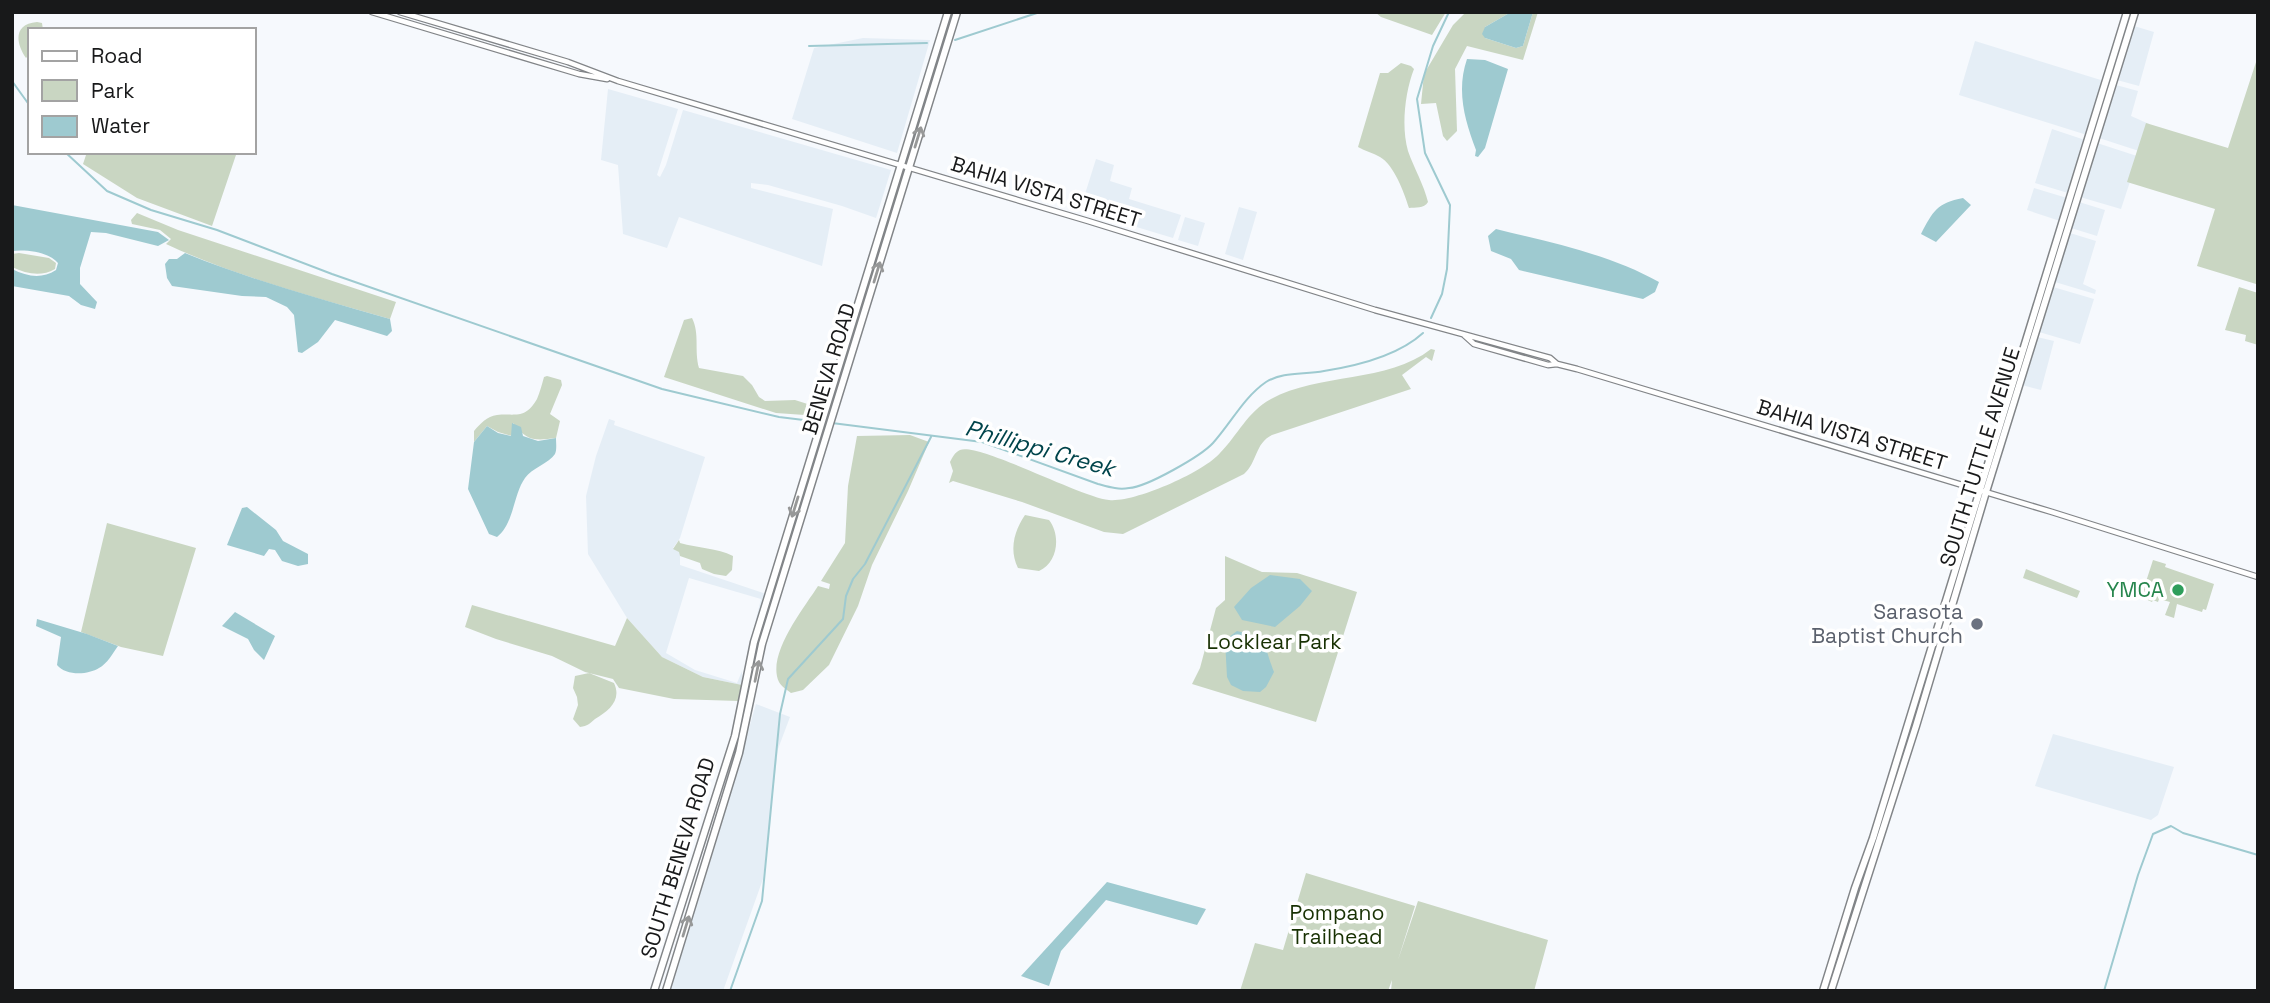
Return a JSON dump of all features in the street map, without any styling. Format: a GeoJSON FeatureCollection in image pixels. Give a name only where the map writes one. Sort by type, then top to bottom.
{"type":"FeatureCollection","features":[{"type":"Feature","properties":{"kind":"main road","name":"BENEVA ROAD"},"geometry":{"type":"LineString","coordinates":[[734,736],[754,642],[948,12]]}},
{"type":"Feature","properties":{"kind":"main road","name":"BENEVA ROAD"},"geometry":{"type":"LineString","coordinates":[[743,738],[762,644],[957,12]]}},
{"type":"Feature","properties":{"kind":"main road","name":"SOUTH TUTTLE AVENUE"},"geometry":{"type":"LineString","coordinates":[[1831,991],[1916,726],[1983,491],[2127,12]]}},
{"type":"Feature","properties":{"kind":"main road","name":"SOUTH TUTTLE AVENUE"},"geometry":{"type":"LineString","coordinates":[[1823,991],[2135,12]]}},
{"type":"Feature","properties":{"kind":"main road","name":"SOUTH BENEVA ROAD"},"geometry":{"type":"LineString","coordinates":[[654,991],[734,736]]}},
{"type":"Feature","properties":{"kind":"main road","name":"SOUTH BENEVA ROAD"},"geometry":{"type":"LineString","coordinates":[[666,991],[743,738]]}},
{"type":"Feature","properties":{"kind":"street","name":"BAHIA VISTA STREET"},"geometry":{"type":"LineString","coordinates":[[372,12],[579,74],[618,81]]}},
{"type":"Feature","properties":{"kind":"street","name":"BAHIA VISTA STREET"},"geometry":{"type":"LineString","coordinates":[[400,12],[568,62],[618,81],[1416,322],[1550,358],[1557,364],[2258,576]]}},
{"type":"Feature","properties":{"kind":"shaded area"},"geometry":{"type":"Polygon","coordinates":[[[2134,26],[2154,32],[2139,86],[2117,80],[2134,26]]]}},
{"type":"Feature","properties":{"kind":"shaded area"},"geometry":{"type":"Polygon","coordinates":[[[863,38],[930,40],[897,153],[792,119],[814,48],[863,38]]]}},
{"type":"Feature","properties":{"kind":"shaded area"},"geometry":{"type":"Polygon","coordinates":[[[1975,41],[2104,81],[2087,135],[1959,95],[1975,41]]]}},
{"type":"Feature","properties":{"kind":"shaded area"},"geometry":{"type":"Polygon","coordinates":[[[2116,85],[2138,91],[2131,116],[2149,124],[2121,209],[2080,197],[2097,143],[2137,156],[2139,151],[2099,138],[2116,85]]]}},
{"type":"Feature","properties":{"kind":"shaded area"},"geometry":{"type":"Polygon","coordinates":[[[608,89],[678,109],[657,175],[660,177],[683,110],[891,170],[876,218],[768,185],[751,183],[751,188],[833,209],[822,266],[679,217],[667,248],[623,234],[618,165],[601,160],[608,89]]]}},
{"type":"Feature","properties":{"kind":"shaded area"},"geometry":{"type":"Polygon","coordinates":[[[2052,129],[2085,140],[2068,193],[2035,183],[2052,129]]]}},
{"type":"Feature","properties":{"kind":"shaded area"},"geometry":{"type":"Polygon","coordinates":[[[1096,159],[1114,165],[1110,181],[1132,188],[1129,199],[1181,215],[1173,238],[1080,210],[1096,159]]]}},
{"type":"Feature","properties":{"kind":"shaded area"},"geometry":{"type":"Polygon","coordinates":[[[2034,188],[2067,198],[2060,221],[2027,210],[2034,188]]]}},
{"type":"Feature","properties":{"kind":"shaded area"},"geometry":{"type":"Polygon","coordinates":[[[2079,202],[2105,210],[2097,236],[2071,228],[2079,202]]]}},
{"type":"Feature","properties":{"kind":"shaded area"},"geometry":{"type":"Polygon","coordinates":[[[1239,207],[1257,212],[1243,260],[1225,254],[1239,207]]]}},
{"type":"Feature","properties":{"kind":"shaded area"},"geometry":{"type":"Polygon","coordinates":[[[1185,217],[1205,223],[1198,246],[1178,240],[1185,217]]]}},
{"type":"Feature","properties":{"kind":"shaded area"},"geometry":{"type":"Polygon","coordinates":[[[2070,233],[2096,241],[2083,284],[2096,290],[2095,294],[2055,282],[2070,233]]]}},
{"type":"Feature","properties":{"kind":"shaded area"},"geometry":{"type":"Polygon","coordinates":[[[2053,287],[2094,299],[2080,344],[2039,332],[2053,287]]]}},
{"type":"Feature","properties":{"kind":"shaded area"},"geometry":{"type":"Polygon","coordinates":[[[2037,337],[2054,341],[2041,390],[2022,385],[2037,337]]]}},
{"type":"Feature","properties":{"kind":"shaded area"},"geometry":{"type":"Polygon","coordinates":[[[609,419],[615,421],[614,425],[705,457],[680,538],[673,548],[680,552],[680,565],[766,594],[745,663],[761,599],[689,578],[666,653],[695,670],[737,683],[742,671],[742,685],[703,677],[662,657],[627,618],[588,554],[586,496],[609,419]]]}},
{"type":"Feature","properties":{"kind":"shaded area"},"geometry":{"type":"Polygon","coordinates":[[[756,704],[790,717],[778,749],[763,879],[723,991],[669,991],[715,846],[756,704]]]}},
{"type":"Feature","properties":{"kind":"shaded area"},"geometry":{"type":"Polygon","coordinates":[[[2053,734],[2174,767],[2158,815],[2151,820],[2035,786],[2053,734]]]}},
{"type":"Feature","properties":{"kind":"green space"},"geometry":{"type":"Polygon","coordinates":[[[1375,12],[1446,12],[1432,35],[1381,17],[1375,12]]]}},
{"type":"Feature","properties":{"kind":"green space"},"geometry":{"type":"Polygon","coordinates":[[[1466,12],[1511,12],[1485,27],[1485,38],[1516,48],[1523,46],[1533,12],[1538,12],[1523,60],[1467,46],[1455,69],[1457,131],[1447,141],[1443,136],[1436,103],[1421,104],[1424,74],[1453,25],[1466,12]]]}},
{"type":"Feature","properties":{"kind":"green space"},"geometry":{"type":"Polygon","coordinates":[[[29,23],[42,23],[43,28],[28,28],[26,58],[20,46],[19,35],[29,23]]]}},
{"type":"Feature","properties":{"kind":"green space"},"geometry":{"type":"Polygon","coordinates":[[[2258,56],[2256,284],[2197,266],[2215,209],[2127,182],[2146,123],[2228,148],[2258,56]]]}},
{"type":"Feature","properties":{"kind":"green space"},"geometry":{"type":"Polygon","coordinates":[[[1401,63],[1414,69],[1406,99],[1406,142],[1428,202],[1424,206],[1409,208],[1390,166],[1358,147],[1380,73],[1388,73],[1401,63]]]}},
{"type":"Feature","properties":{"kind":"green space"},"geometry":{"type":"Polygon","coordinates":[[[86,154],[236,154],[212,226],[137,198],[83,164],[86,154]]]}},
{"type":"Feature","properties":{"kind":"green space"},"geometry":{"type":"Polygon","coordinates":[[[137,213],[178,230],[396,302],[390,319],[276,286],[193,256],[166,244],[171,239],[160,230],[132,224],[131,220],[137,213]]]}},
{"type":"Feature","properties":{"kind":"green space"},"geometry":{"type":"Polygon","coordinates":[[[12,254],[49,258],[56,263],[55,269],[34,274],[12,267],[12,254]]]}},
{"type":"Feature","properties":{"kind":"green space"},"geometry":{"type":"Polygon","coordinates":[[[2239,287],[2258,293],[2258,345],[2245,341],[2246,335],[2225,330],[2239,287]]]}},
{"type":"Feature","properties":{"kind":"green space"},"geometry":{"type":"Polygon","coordinates":[[[692,318],[696,330],[699,368],[743,376],[765,401],[795,400],[820,408],[819,416],[776,413],[664,377],[684,320],[692,318]]]}},
{"type":"Feature","properties":{"kind":"green space"},"geometry":{"type":"Polygon","coordinates":[[[1431,349],[1435,350],[1432,361],[1426,357],[1402,375],[1411,389],[1272,435],[1262,443],[1244,474],[1123,534],[1104,532],[1022,502],[953,481],[949,483],[953,471],[950,462],[953,457],[960,450],[970,450],[987,454],[1095,497],[1120,500],[1135,497],[1168,485],[1212,461],[1255,410],[1271,399],[1310,385],[1394,368],[1431,349]]]}},
{"type":"Feature","properties":{"kind":"green space"},"geometry":{"type":"Polygon","coordinates":[[[544,377],[561,380],[562,385],[550,414],[560,421],[556,438],[532,438],[513,423],[512,436],[487,426],[474,442],[474,431],[487,419],[497,415],[524,413],[533,406],[544,377]]]}},
{"type":"Feature","properties":{"kind":"green space"},"geometry":{"type":"Polygon","coordinates":[[[910,435],[929,442],[872,565],[858,606],[829,665],[803,690],[791,693],[779,682],[776,671],[778,659],[788,632],[818,586],[829,589],[830,584],[821,581],[845,543],[848,486],[857,436],[910,435]]]}},
{"type":"Feature","properties":{"kind":"green space"},"geometry":{"type":"Polygon","coordinates":[[[1025,515],[1049,520],[1055,533],[1054,555],[1039,571],[1018,568],[1015,561],[1014,541],[1025,515]]]}},
{"type":"Feature","properties":{"kind":"green space"},"geometry":{"type":"Polygon","coordinates":[[[107,523],[196,548],[163,656],[121,647],[81,632],[107,523]]]}},
{"type":"Feature","properties":{"kind":"green space"},"geometry":{"type":"Polygon","coordinates":[[[679,540],[680,543],[733,556],[732,570],[726,576],[702,569],[700,563],[680,556],[679,552],[673,549],[679,540]]]}},
{"type":"Feature","properties":{"kind":"green space","name":"Locklear Park"},"geometry":{"type":"Polygon","coordinates":[[[1225,556],[1262,572],[1297,573],[1357,592],[1316,722],[1192,684],[1200,668],[1216,608],[1225,600],[1225,556]]]}},
{"type":"Feature","properties":{"kind":"green space","name":"YMCA"},"geometry":{"type":"Polygon","coordinates":[[[2153,560],[2166,564],[2165,567],[2214,584],[2206,610],[2203,609],[2202,612],[2177,604],[2174,618],[2165,615],[2170,602],[2159,599],[2158,602],[2152,602],[2141,597],[2153,560]]]}},
{"type":"Feature","properties":{"kind":"green space"},"geometry":{"type":"Polygon","coordinates":[[[2026,569],[2080,591],[2077,598],[2023,578],[2026,569]]]}},
{"type":"Feature","properties":{"kind":"green space"},"geometry":{"type":"Polygon","coordinates":[[[472,605],[615,646],[627,618],[662,657],[703,677],[742,685],[739,701],[674,699],[619,688],[613,679],[585,672],[552,656],[465,627],[472,605]]]}},
{"type":"Feature","properties":{"kind":"green space"},"geometry":{"type":"Polygon","coordinates":[[[589,673],[614,683],[616,695],[613,704],[605,712],[580,727],[573,719],[578,705],[573,688],[575,676],[589,673]]]}},
{"type":"Feature","properties":{"kind":"green space","name":"Pompano Trailhead"},"geometry":{"type":"Polygon","coordinates":[[[1306,873],[1415,906],[1398,960],[1418,901],[1548,940],[1534,991],[1391,991],[1392,980],[1388,991],[1240,991],[1255,943],[1283,950],[1306,873]]]}},
{"type":"Feature","properties":{"kind":"water"},"geometry":{"type":"Polygon","coordinates":[[[1511,12],[1533,12],[1523,46],[1516,48],[1485,38],[1482,34],[1485,27],[1511,12]]]}},
{"type":"Feature","properties":{"kind":"water"},"geometry":{"type":"Polygon","coordinates":[[[1467,59],[1485,60],[1508,69],[1485,148],[1478,157],[1475,156],[1476,150],[1463,106],[1462,83],[1467,59]]]}},
{"type":"Feature","properties":{"kind":"water"},"geometry":{"type":"Polygon","coordinates":[[[1963,198],[1971,205],[1936,242],[1921,234],[1937,209],[1947,202],[1963,198]]]}},
{"type":"Feature","properties":{"kind":"water"},"geometry":{"type":"Polygon","coordinates":[[[12,205],[158,232],[169,240],[158,246],[91,232],[80,268],[80,284],[97,302],[95,309],[81,305],[69,296],[12,286],[12,269],[40,276],[56,270],[58,263],[37,252],[12,251],[12,205]]]}},
{"type":"Feature","properties":{"kind":"water"},"geometry":{"type":"Polygon","coordinates":[[[1496,229],[1600,257],[1659,282],[1655,292],[1643,299],[1519,270],[1511,259],[1491,251],[1488,236],[1496,229]]]}},
{"type":"Feature","properties":{"kind":"water"},"geometry":{"type":"Polygon","coordinates":[[[185,253],[261,280],[390,319],[392,331],[387,336],[335,320],[318,342],[302,353],[298,352],[294,315],[287,307],[266,297],[172,286],[167,278],[165,264],[169,259],[177,259],[185,253]]]}},
{"type":"Feature","properties":{"kind":"water"},"geometry":{"type":"Polygon","coordinates":[[[512,423],[521,427],[523,436],[538,441],[556,438],[556,450],[552,457],[525,478],[507,525],[497,537],[489,534],[468,489],[474,442],[487,426],[498,433],[511,436],[512,423]]]}},
{"type":"Feature","properties":{"kind":"water"},"geometry":{"type":"Polygon","coordinates":[[[247,507],[276,530],[283,541],[308,554],[308,564],[298,566],[282,561],[275,550],[269,549],[264,556],[227,545],[242,508],[247,507]]]}},
{"type":"Feature","properties":{"kind":"water"},"geometry":{"type":"Polygon","coordinates":[[[1270,575],[1300,579],[1312,591],[1300,606],[1275,627],[1242,620],[1234,607],[1251,588],[1270,575]]]}},
{"type":"Feature","properties":{"kind":"water"},"geometry":{"type":"Polygon","coordinates":[[[235,612],[275,636],[264,660],[248,639],[222,626],[235,612]]]}},
{"type":"Feature","properties":{"kind":"water"},"geometry":{"type":"Polygon","coordinates":[[[37,619],[118,646],[105,664],[94,670],[83,673],[66,671],[57,665],[61,637],[36,626],[37,619]]]}},
{"type":"Feature","properties":{"kind":"water"},"geometry":{"type":"Polygon","coordinates":[[[1237,631],[1255,636],[1266,649],[1274,672],[1260,692],[1243,691],[1231,685],[1227,677],[1225,640],[1237,631]]]}},
{"type":"Feature","properties":{"kind":"water"},"geometry":{"type":"Polygon","coordinates":[[[1107,882],[1206,909],[1197,925],[1106,900],[1061,951],[1049,986],[1021,976],[1107,882]]]}},
{"type":"Feature","properties":{"kind":"waterway"},"geometry":{"type":"LineString","coordinates":[[955,40],[1040,12]]}},
{"type":"Feature","properties":{"kind":"waterway","name":"Phillippi Creek"},"geometry":{"type":"LineString","coordinates":[[1431,318],[1442,294],[1447,269],[1450,205],[1425,153],[1417,99],[1433,46],[1449,12]]}},
{"type":"Feature","properties":{"kind":"waterway"},"geometry":{"type":"LineString","coordinates":[[809,46],[927,43]]}},
{"type":"Feature","properties":{"kind":"waterway"},"geometry":{"type":"LineString","coordinates":[[12,81],[28,103]]}},
{"type":"Feature","properties":{"kind":"waterway"},"geometry":{"type":"LineString","coordinates":[[67,154],[107,191],[151,210],[217,230],[332,274],[662,389],[779,417],[820,422]]}},
{"type":"Feature","properties":{"kind":"waterway","name":"Phillippi Creek"},"geometry":{"type":"LineString","coordinates":[[832,423],[982,442],[1098,484],[1129,488],[1160,477],[1207,449],[1251,395],[1266,382],[1287,375],[1363,363],[1402,348],[1423,333]]}},
{"type":"Feature","properties":{"kind":"waterway"},"geometry":{"type":"LineString","coordinates":[[730,991],[762,901],[780,714],[788,679],[843,619],[846,596],[853,579],[865,564],[931,437]]}},
{"type":"Feature","properties":{"kind":"waterway"},"geometry":{"type":"LineString","coordinates":[[2104,991],[2138,875],[2153,834],[2171,826],[2183,833],[2258,855]]}},
{"type":"Feature","properties":{"kind":"place","name":"YMCA"},"geometry":{"type":"Point","coordinates":[2178,590]}},
{"type":"Feature","properties":{"kind":"place","name":"Sarasota Baptist Church"},"geometry":{"type":"Point","coordinates":[1977,624]}}]}
